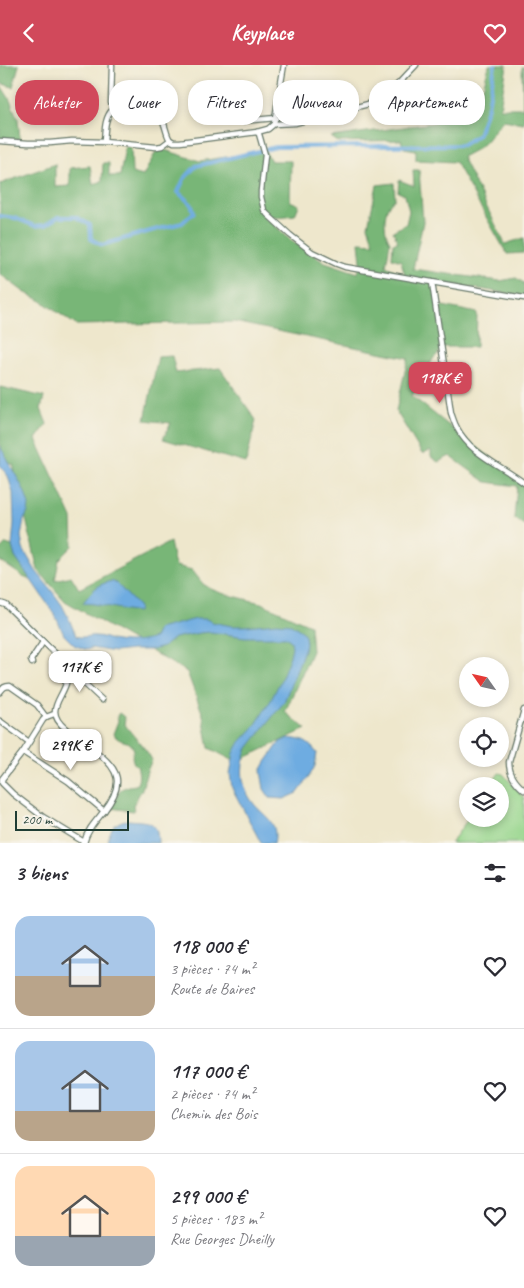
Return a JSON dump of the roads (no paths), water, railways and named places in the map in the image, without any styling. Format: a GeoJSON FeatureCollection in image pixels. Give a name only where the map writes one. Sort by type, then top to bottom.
{"type":"FeatureCollection","features":[{"type":"Feature","properties":{"kind":"street"},"geometry":{"type":"LineString","coordinates":[[112,65],[112,80]]}},
{"type":"Feature","properties":{"kind":"street"},"geometry":{"type":"LineString","coordinates":[[282,80],[284,65]]}},
{"type":"Feature","properties":{"kind":"street"},"geometry":{"type":"LineString","coordinates":[[359,106],[380,101],[416,65]]}},
{"type":"Feature","properties":{"kind":"street"},"geometry":{"type":"LineString","coordinates":[[104,143],[105,127],[109,113]]}},
{"type":"Feature","properties":{"kind":"street"},"geometry":{"type":"LineString","coordinates":[[164,125],[166,135],[174,142],[257,132],[274,125]]}},
{"type":"Feature","properties":{"kind":"street"},"geometry":{"type":"LineString","coordinates":[[257,132],[265,155],[261,191],[262,203],[267,214],[312,252],[336,264],[432,283],[524,298]]}},
{"type":"Feature","properties":{"kind":"street"},"geometry":{"type":"LineString","coordinates":[[0,141],[35,143],[72,141],[156,147],[162,146],[170,140]]}},
{"type":"Feature","properties":{"kind":"street"},"geometry":{"type":"LineString","coordinates":[[432,283],[451,413],[456,427],[464,439],[476,451],[524,483]]}},
{"type":"Feature","properties":{"kind":"street"},"geometry":{"type":"LineString","coordinates":[[0,603],[6,605],[62,660],[67,670],[66,682],[54,714],[60,724],[105,758],[114,769],[117,778],[116,792],[111,802],[89,831],[84,842],[36,812],[1,784],[2,779],[46,717],[54,714]]}},
{"type":"Feature","properties":{"kind":"street"},"geometry":{"type":"LineString","coordinates":[[32,663],[43,642]]}},
{"type":"Feature","properties":{"kind":"street"},"geometry":{"type":"LineString","coordinates":[[67,670],[71,671],[102,700]]}},
{"type":"Feature","properties":{"kind":"street"},"geometry":{"type":"LineString","coordinates":[[0,692],[3,687],[10,686],[37,705],[46,717]]}},
{"type":"Feature","properties":{"kind":"street"},"geometry":{"type":"LineString","coordinates":[[524,710],[509,762],[512,775],[524,790]]}},
{"type":"Feature","properties":{"kind":"street"},"geometry":{"type":"LineString","coordinates":[[0,721],[29,742]]}},
{"type":"Feature","properties":{"kind":"street"},"geometry":{"type":"LineString","coordinates":[[23,752],[68,781],[104,811]]}},
{"type":"Feature","properties":{"kind":"water"},"geometry":{"type":"Polygon","coordinates":[[[0,446],[24,490],[29,505],[21,536],[23,549],[36,571],[62,605],[76,636],[97,636],[116,641],[138,642],[154,638],[158,629],[196,619],[206,619],[232,626],[291,624],[303,632],[306,644],[284,702],[248,748],[243,762],[243,777],[246,791],[254,804],[273,825],[275,830],[274,843],[261,843],[232,788],[230,774],[234,753],[240,742],[255,726],[280,682],[290,656],[291,641],[286,637],[245,637],[211,632],[174,638],[163,647],[152,650],[115,652],[91,648],[87,650],[74,645],[64,635],[55,615],[15,557],[12,546],[14,523],[13,493],[8,476],[0,466],[0,446]]]}},
{"type":"Feature","properties":{"kind":"water"},"geometry":{"type":"Polygon","coordinates":[[[112,581],[139,607],[138,612],[83,603],[95,589],[102,584],[112,581]]]}},
{"type":"Feature","properties":{"kind":"water"},"geometry":{"type":"Polygon","coordinates":[[[288,738],[298,739],[314,749],[317,753],[315,766],[298,793],[284,799],[270,798],[264,789],[261,771],[280,742],[288,738]]]}},
{"type":"Feature","properties":{"kind":"water"},"geometry":{"type":"Polygon","coordinates":[[[128,820],[146,822],[154,826],[158,835],[158,843],[107,843],[113,827],[119,822],[128,820]]]}},
{"type":"Feature","properties":{"kind":"waterway"},"geometry":{"type":"LineString","coordinates":[[0,216],[15,218],[35,226],[45,225],[58,217],[76,217],[90,225],[91,239],[102,245],[182,223],[194,212],[191,204],[178,192],[184,179],[196,166],[276,147],[462,145],[478,135],[488,106],[495,65]]}}]}
